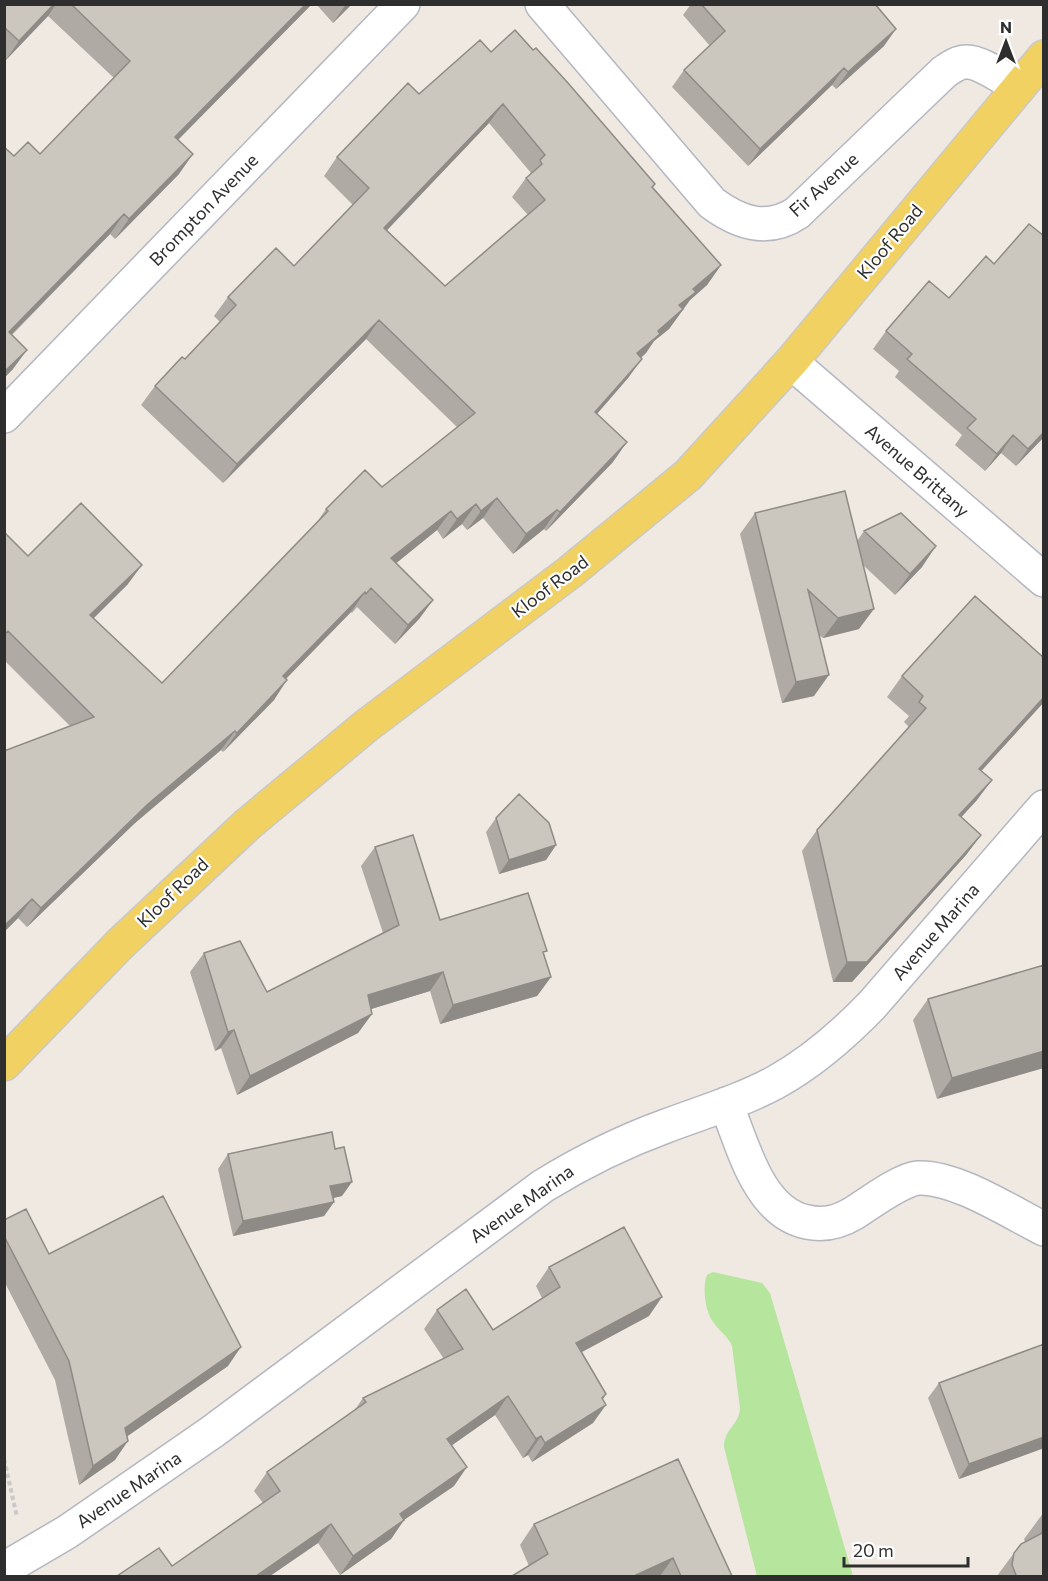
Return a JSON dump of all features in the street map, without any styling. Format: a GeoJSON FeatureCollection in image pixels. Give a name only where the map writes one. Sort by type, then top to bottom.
{"type":"FeatureCollection","features":[{"type":"Feature","properties":{"kind":"main road","name":"Kloof Road"},"geometry":{"type":"LineString","coordinates":[[6,1058],[120,944],[248,824],[366,726],[570,572],[673,489],[718,444],[791,362],[1044,57]]}},
{"type":"Feature","properties":{"kind":"street","name":"Brompton Avenue"},"geometry":{"type":"LineString","coordinates":[[4,416],[404,4]]}},
{"type":"Feature","properties":{"kind":"street","name":"Fir Avenue"},"geometry":{"type":"LineString","coordinates":[[542,4],[712,203],[738,219],[763,224],[786,220],[797,213],[944,72],[955,65],[966,62],[977,64],[1019,87]]}},
{"type":"Feature","properties":{"kind":"street","name":"Avenue Brittany"},"geometry":{"type":"LineString","coordinates":[[791,362],[1044,580]]}},
{"type":"Feature","properties":{"kind":"street","name":"Avenue Marina"},"geometry":{"type":"LineString","coordinates":[[15,1563],[94,1514],[203,1439],[543,1186],[577,1165],[613,1148],[759,1090],[811,1060],[849,1028],[905,969],[1044,807]]}},
{"type":"Feature","properties":{"kind":"street"},"geometry":{"type":"LineString","coordinates":[[726,1104],[759,1185],[773,1204],[790,1217],[815,1224],[837,1222],[908,1180],[922,1178],[957,1185],[1044,1229]]}},
{"type":"Feature","properties":{"kind":"path"},"geometry":{"type":"LineString","coordinates":[[4,1459],[15,1563]]}},
{"type":"Feature","properties":{"kind":"green space"},"geometry":{"type":"Polygon","coordinates":[[[713,1272],[762,1283],[770,1293],[853,1576],[757,1576],[724,1447],[726,1435],[737,1419],[740,1408],[732,1346],[711,1319],[707,1306],[705,1280],[707,1275],[713,1272]]]}},
{"type":"Feature","properties":{"kind":"building"},"geometry":{"type":"Polygon","coordinates":[[[4,4],[54,4],[19,41],[4,27],[4,4]]]}},
{"type":"Feature","properties":{"kind":"building"},"geometry":{"type":"Polygon","coordinates":[[[71,4],[306,4],[175,137],[193,154],[129,219],[124,214],[9,332],[27,350],[4,372],[4,147],[14,156],[28,142],[40,154],[130,61],[71,4]]]}},
{"type":"Feature","properties":{"kind":"building"},"geometry":{"type":"Polygon","coordinates":[[[701,4],[875,4],[896,29],[848,72],[844,68],[760,149],[684,70],[725,31],[701,4]]]}},
{"type":"Feature","properties":{"kind":"building"},"geometry":{"type":"Polygon","coordinates":[[[515,30],[533,50],[536,48],[655,184],[652,187],[721,265],[693,289],[696,292],[679,305],[683,309],[658,331],[660,334],[637,353],[642,359],[595,412],[627,442],[560,512],[557,510],[526,534],[497,498],[481,511],[476,504],[457,519],[451,511],[391,558],[433,600],[408,625],[371,588],[366,594],[365,592],[283,676],[287,680],[237,733],[235,731],[148,804],[41,908],[32,899],[5,925],[4,751],[94,717],[8,631],[4,635],[4,532],[28,556],[81,503],[142,565],[90,615],[162,683],[365,470],[382,487],[475,413],[379,320],[237,464],[155,386],[182,357],[185,359],[236,305],[228,297],[276,248],[294,266],[369,188],[337,157],[408,83],[419,94],[480,40],[491,52],[515,30]],[[503,104],[384,228],[445,286],[545,200],[526,178],[542,164],[540,160],[545,155],[503,104]]]}},
{"type":"Feature","properties":{"kind":"building"},"geometry":{"type":"Polygon","coordinates":[[[1029,224],[1044,236],[1044,432],[1028,449],[1013,435],[997,454],[967,428],[976,419],[907,359],[912,354],[886,331],[929,281],[949,298],[986,256],[994,264],[1029,224]]]}},
{"type":"Feature","properties":{"kind":"building"},"geometry":{"type":"Polygon","coordinates":[[[845,491],[874,609],[838,618],[808,590],[829,675],[796,682],[755,513],[845,491]]]}},
{"type":"Feature","properties":{"kind":"building"},"geometry":{"type":"Polygon","coordinates":[[[901,513],[936,546],[910,574],[864,531],[901,513]]]}},
{"type":"Feature","properties":{"kind":"building"},"geometry":{"type":"Polygon","coordinates":[[[975,596],[1044,658],[1044,697],[979,769],[992,780],[959,815],[981,835],[867,962],[847,962],[817,830],[926,708],[919,702],[923,696],[902,676],[975,596]]]}},
{"type":"Feature","properties":{"kind":"building"},"geometry":{"type":"Polygon","coordinates":[[[519,794],[549,823],[556,845],[509,860],[496,818],[519,794]]]}},
{"type":"Feature","properties":{"kind":"building"},"geometry":{"type":"Polygon","coordinates":[[[413,835],[440,920],[528,893],[547,951],[543,952],[551,977],[453,1005],[443,972],[368,995],[372,1014],[250,1076],[234,1030],[228,1032],[204,953],[240,941],[267,992],[399,925],[375,847],[413,835]]]}},
{"type":"Feature","properties":{"kind":"building"},"geometry":{"type":"Polygon","coordinates":[[[1044,965],[1044,1051],[952,1078],[928,999],[1044,965]]]}},
{"type":"Feature","properties":{"kind":"building"},"geometry":{"type":"Polygon","coordinates":[[[332,1132],[335,1149],[344,1147],[352,1182],[330,1186],[334,1202],[243,1221],[228,1154],[332,1132]]]}},
{"type":"Feature","properties":{"kind":"building"},"geometry":{"type":"Polygon","coordinates":[[[163,1196],[241,1347],[125,1428],[128,1441],[93,1466],[69,1361],[4,1236],[4,1220],[26,1209],[49,1254],[163,1196]]]}},
{"type":"Feature","properties":{"kind":"building"},"geometry":{"type":"Polygon","coordinates":[[[624,1227],[662,1297],[576,1343],[606,1394],[602,1398],[606,1405],[545,1443],[541,1436],[536,1439],[508,1396],[447,1439],[467,1467],[400,1514],[404,1520],[353,1556],[331,1524],[256,1576],[117,1576],[159,1548],[172,1566],[280,1491],[267,1472],[366,1402],[363,1398],[463,1349],[437,1310],[466,1289],[493,1330],[560,1287],[549,1267],[624,1227]]]}},
{"type":"Feature","properties":{"kind":"building"},"geometry":{"type":"Polygon","coordinates":[[[1044,1344],[1044,1437],[969,1464],[939,1383],[1044,1344]]]}},
{"type":"Feature","properties":{"kind":"building"},"geometry":{"type":"Polygon","coordinates":[[[678,1459],[732,1576],[681,1576],[673,1558],[634,1576],[512,1576],[548,1554],[534,1524],[678,1459]]]}},
{"type":"Feature","properties":{"kind":"building"},"geometry":{"type":"Polygon","coordinates":[[[1044,1532],[1044,1576],[1017,1576],[1012,1565],[1014,1553],[1021,1544],[1044,1532]]]}}]}
